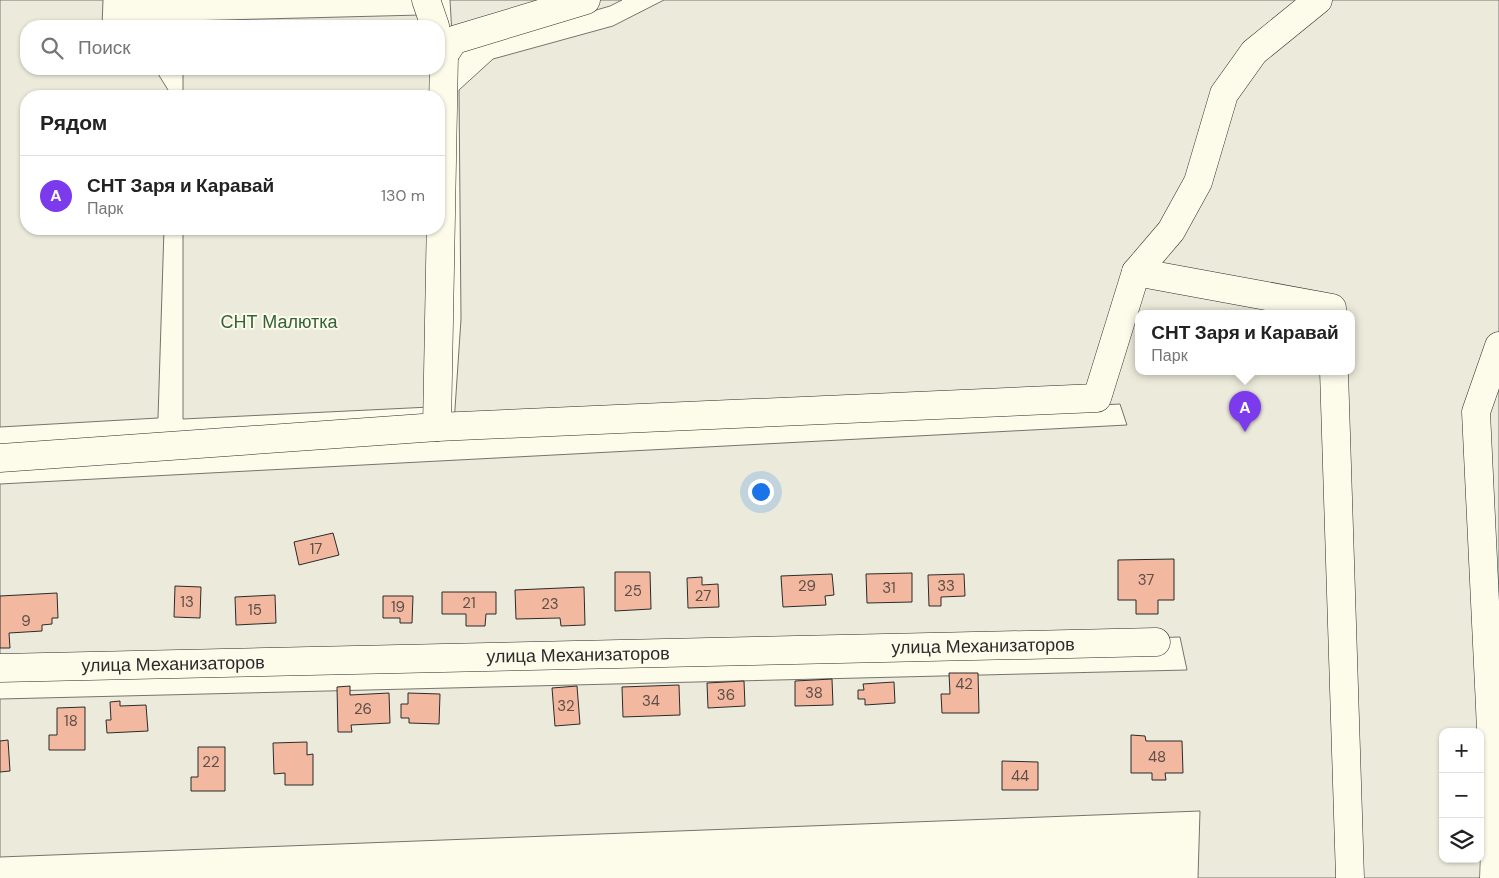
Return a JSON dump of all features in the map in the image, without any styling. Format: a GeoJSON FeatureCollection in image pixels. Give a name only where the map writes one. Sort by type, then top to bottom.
{"type":"FeatureCollection","features":[{"type":"Feature","properties":{"kind":"street"},"geometry":{"type":"LineString","coordinates":[[426,0],[432,20]]}},
{"type":"Feature","properties":{"kind":"street"},"geometry":{"type":"LineString","coordinates":[[445,45],[454,40],[586,0]]}},
{"type":"Feature","properties":{"kind":"street"},"geometry":{"type":"LineString","coordinates":[[0,458],[437,427],[1097,398],[1136,272],[1172,231],[1198,182],[1224,94],[1254,52],[1318,0]]}},
{"type":"Feature","properties":{"kind":"street"},"geometry":{"type":"LineString","coordinates":[[441,90],[442,75]]}},
{"type":"Feature","properties":{"kind":"street"},"geometry":{"type":"LineString","coordinates":[[437,427],[440,235]]}},
{"type":"Feature","properties":{"kind":"street"},"geometry":{"type":"LineString","coordinates":[[1136,272],[1332,308],[1332,310]]}},
{"type":"Feature","properties":{"kind":"street"},"geometry":{"type":"LineString","coordinates":[[1494,878],[1495,836],[1490,697],[1476,412],[1499,346]]}},
{"type":"Feature","properties":{"kind":"street"},"geometry":{"type":"LineString","coordinates":[[1334,375],[1350,878]]}},
{"type":"Feature","properties":{"kind":"street","name":"улица Механизаторов"},"geometry":{"type":"LineString","coordinates":[[0,668],[1156,642]]}},
{"type":"Feature","properties":{"kind":"green space"},"geometry":{"type":"Polygon","coordinates":[[[0,0],[103,0],[102,20],[20,20],[20,75],[159,75],[168,90],[20,90],[20,235],[164,235],[158,418],[0,427],[0,0]]]}},
{"type":"Feature","properties":{"kind":"green space"},"geometry":{"type":"Polygon","coordinates":[[[450,0],[622,0],[610,6],[453,52],[450,0]]]}},
{"type":"Feature","properties":{"kind":"green space"},"geometry":{"type":"Polygon","coordinates":[[[664,0],[1499,0],[1499,878],[1198,878],[1200,811],[0,857],[0,699],[1187,670],[1180,637],[0,672],[0,484],[1127,425],[1120,404],[453,439],[461,319],[459,90],[493,59],[613,26],[664,0]]]}},
{"type":"Feature","properties":{"kind":"green space"},"geometry":{"type":"Polygon","coordinates":[[[421,15],[422,20],[223,20],[421,15]]]}},
{"type":"Feature","properties":{"kind":"green space"},"geometry":{"type":"Polygon","coordinates":[[[183,75],[434,75],[436,90],[183,90],[183,75]]]}},
{"type":"Feature","properties":{"kind":"green space","name":"СНТ Малютка"},"geometry":{"type":"Polygon","coordinates":[[[183,235],[434,235],[430,407],[183,419],[183,235]]]}},
{"type":"Feature","properties":{"kind":"building"},"geometry":{"type":"Polygon","coordinates":[[[333,533],[339,555],[299,565],[294,542],[333,533]]]}},
{"type":"Feature","properties":{"kind":"building"},"geometry":{"type":"Polygon","coordinates":[[[1174,559],[1174,600],[1158,600],[1158,614],[1136,614],[1136,600],[1118,600],[1118,560],[1174,559]]]}},
{"type":"Feature","properties":{"kind":"building"},"geometry":{"type":"Polygon","coordinates":[[[615,572],[650,572],[651,609],[615,611],[615,572]]]}},
{"type":"Feature","properties":{"kind":"building"},"geometry":{"type":"Polygon","coordinates":[[[912,573],[912,602],[867,603],[866,574],[912,573]]]}},
{"type":"Feature","properties":{"kind":"building"},"geometry":{"type":"Polygon","coordinates":[[[832,574],[834,595],[825,596],[826,605],[783,607],[781,576],[832,574]]]}},
{"type":"Feature","properties":{"kind":"building"},"geometry":{"type":"Polygon","coordinates":[[[964,574],[965,596],[941,597],[941,606],[929,606],[928,575],[964,574]]]}},
{"type":"Feature","properties":{"kind":"building"},"geometry":{"type":"Polygon","coordinates":[[[702,577],[702,585],[718,584],[719,607],[688,608],[687,578],[702,577]]]}},
{"type":"Feature","properties":{"kind":"building"},"geometry":{"type":"Polygon","coordinates":[[[175,586],[201,587],[200,618],[174,617],[175,586]]]}},
{"type":"Feature","properties":{"kind":"building"},"geometry":{"type":"Polygon","coordinates":[[[584,587],[585,625],[561,626],[560,618],[516,619],[515,590],[584,587]]]}},
{"type":"Feature","properties":{"kind":"building"},"geometry":{"type":"Polygon","coordinates":[[[442,592],[496,592],[496,614],[486,614],[485,626],[466,626],[466,614],[442,614],[442,592]]]}},
{"type":"Feature","properties":{"kind":"building"},"geometry":{"type":"Polygon","coordinates":[[[57,593],[58,618],[52,618],[52,624],[42,625],[42,631],[9,633],[10,648],[0,648],[0,596],[57,593]]]}},
{"type":"Feature","properties":{"kind":"building"},"geometry":{"type":"Polygon","coordinates":[[[275,595],[276,623],[236,625],[235,597],[275,595]]]}},
{"type":"Feature","properties":{"kind":"building"},"geometry":{"type":"Polygon","coordinates":[[[383,596],[413,596],[412,623],[400,623],[400,618],[383,618],[383,596]]]}},
{"type":"Feature","properties":{"kind":"building"},"geometry":{"type":"Polygon","coordinates":[[[949,673],[978,673],[979,713],[942,713],[941,694],[950,694],[949,673]]]}},
{"type":"Feature","properties":{"kind":"building"},"geometry":{"type":"Polygon","coordinates":[[[832,679],[833,705],[795,706],[795,681],[832,679]]]}},
{"type":"Feature","properties":{"kind":"building"},"geometry":{"type":"Polygon","coordinates":[[[744,681],[745,706],[708,708],[707,683],[744,681]]]}},
{"type":"Feature","properties":{"kind":"building"},"geometry":{"type":"Polygon","coordinates":[[[894,682],[895,703],[865,705],[865,699],[858,699],[858,690],[864,690],[863,684],[894,682]]]}},
{"type":"Feature","properties":{"kind":"building"},"geometry":{"type":"Polygon","coordinates":[[[679,685],[680,715],[623,717],[622,687],[679,685]]]}},
{"type":"Feature","properties":{"kind":"building"},"geometry":{"type":"Polygon","coordinates":[[[350,686],[350,695],[389,693],[390,723],[351,725],[352,732],[338,732],[337,687],[350,686]]]}},
{"type":"Feature","properties":{"kind":"building"},"geometry":{"type":"Polygon","coordinates":[[[577,686],[580,724],[555,726],[552,688],[577,686]]]}},
{"type":"Feature","properties":{"kind":"building"},"geometry":{"type":"Polygon","coordinates":[[[408,693],[440,694],[439,724],[409,723],[409,718],[401,718],[401,704],[408,704],[408,693]]]}},
{"type":"Feature","properties":{"kind":"building"},"geometry":{"type":"Polygon","coordinates":[[[120,701],[120,706],[146,705],[148,731],[107,733],[106,720],[111,720],[110,702],[120,701]]]}},
{"type":"Feature","properties":{"kind":"building"},"geometry":{"type":"Polygon","coordinates":[[[85,707],[85,750],[49,750],[49,735],[57,735],[57,708],[85,707]]]}},
{"type":"Feature","properties":{"kind":"building"},"geometry":{"type":"Polygon","coordinates":[[[1131,735],[1145,736],[1146,741],[1182,741],[1183,773],[1165,773],[1166,780],[1152,780],[1152,773],[1131,773],[1131,735]]]}},
{"type":"Feature","properties":{"kind":"building"},"geometry":{"type":"Polygon","coordinates":[[[8,740],[10,771],[0,772],[0,741],[8,740]]]}},
{"type":"Feature","properties":{"kind":"building"},"geometry":{"type":"Polygon","coordinates":[[[307,742],[307,755],[313,754],[313,785],[285,785],[285,773],[274,774],[273,743],[307,742]]]}},
{"type":"Feature","properties":{"kind":"building"},"geometry":{"type":"Polygon","coordinates":[[[198,747],[225,747],[225,791],[191,791],[191,777],[198,777],[198,747]]]}},
{"type":"Feature","properties":{"kind":"building"},"geometry":{"type":"Polygon","coordinates":[[[1002,761],[1038,762],[1038,790],[1002,790],[1002,761]]]}},
{"type":"Feature","properties":{"kind":"place","name":"СНТ Заря и Каравай"},"geometry":{"type":"Point","coordinates":[1245,432]}}]}
